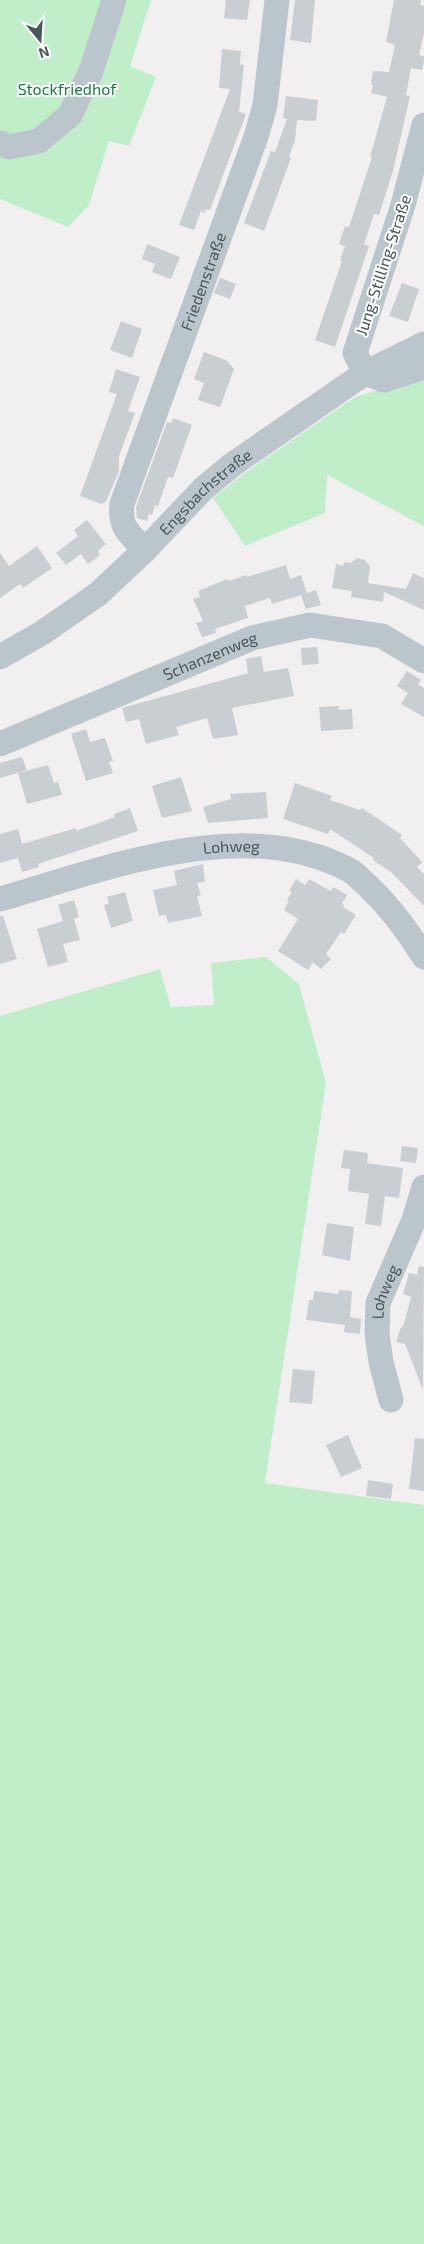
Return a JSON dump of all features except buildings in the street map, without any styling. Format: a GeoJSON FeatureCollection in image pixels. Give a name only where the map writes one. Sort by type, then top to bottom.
{"type":"FeatureCollection","features":[{"type":"Feature","properties":{"kind":"street"},"geometry":{"type":"LineString","coordinates":[[0,143],[9,147],[39,141],[70,115],[91,71],[114,0]]}},
{"type":"Feature","properties":{"kind":"street","name":"Friedenstraße"},"geometry":{"type":"LineString","coordinates":[[146,550],[126,530],[120,519],[122,504],[257,134],[265,105],[277,0]]}},
{"type":"Feature","properties":{"kind":"street","name":"Jung-Stilling-Straße"},"geometry":{"type":"LineString","coordinates":[[365,373],[354,353],[403,205],[424,125]]}},
{"type":"Feature","properties":{"kind":"street","name":"Engsbachstraße"},"geometry":{"type":"LineString","coordinates":[[0,657],[42,633],[98,594],[146,550],[203,489],[232,465],[365,373],[424,344]]}},
{"type":"Feature","properties":{"kind":"street"},"geometry":{"type":"LineString","coordinates":[[365,373],[384,380],[424,367]]}},
{"type":"Feature","properties":{"kind":"street","name":"Schanzenweg"},"geometry":{"type":"LineString","coordinates":[[0,744],[252,638],[310,624],[382,636],[424,661]]}},
{"type":"Feature","properties":{"kind":"street","name":"Lohweg"},"geometry":{"type":"LineString","coordinates":[[0,899],[143,859],[202,848],[247,846],[295,851],[328,861],[352,872],[381,898],[404,924],[424,958]]}},
{"type":"Feature","properties":{"kind":"street","name":"Lohweg"},"geometry":{"type":"LineString","coordinates":[[392,1400],[381,1362],[377,1334],[378,1303],[414,1220],[424,1187]]}},
{"type":"Feature","properties":{"kind":"green space","name":"Stockfriedhof"},"geometry":{"type":"Polygon","coordinates":[[[0,0],[151,0],[130,66],[156,77],[129,146],[109,141],[89,205],[68,227],[0,199],[0,0]]]}},
{"type":"Feature","properties":{"kind":"green space"},"geometry":{"type":"Polygon","coordinates":[[[424,375],[424,526],[327,475],[325,513],[245,546],[213,498],[243,474],[355,397],[424,375]]]}},
{"type":"Feature","properties":{"kind":"green space"},"geometry":{"type":"Polygon","coordinates":[[[266,957],[299,984],[326,1083],[265,1483],[424,1505],[424,2244],[0,2244],[0,1016],[160,969],[171,1007],[214,1005],[211,963],[266,957]]]}}]}
